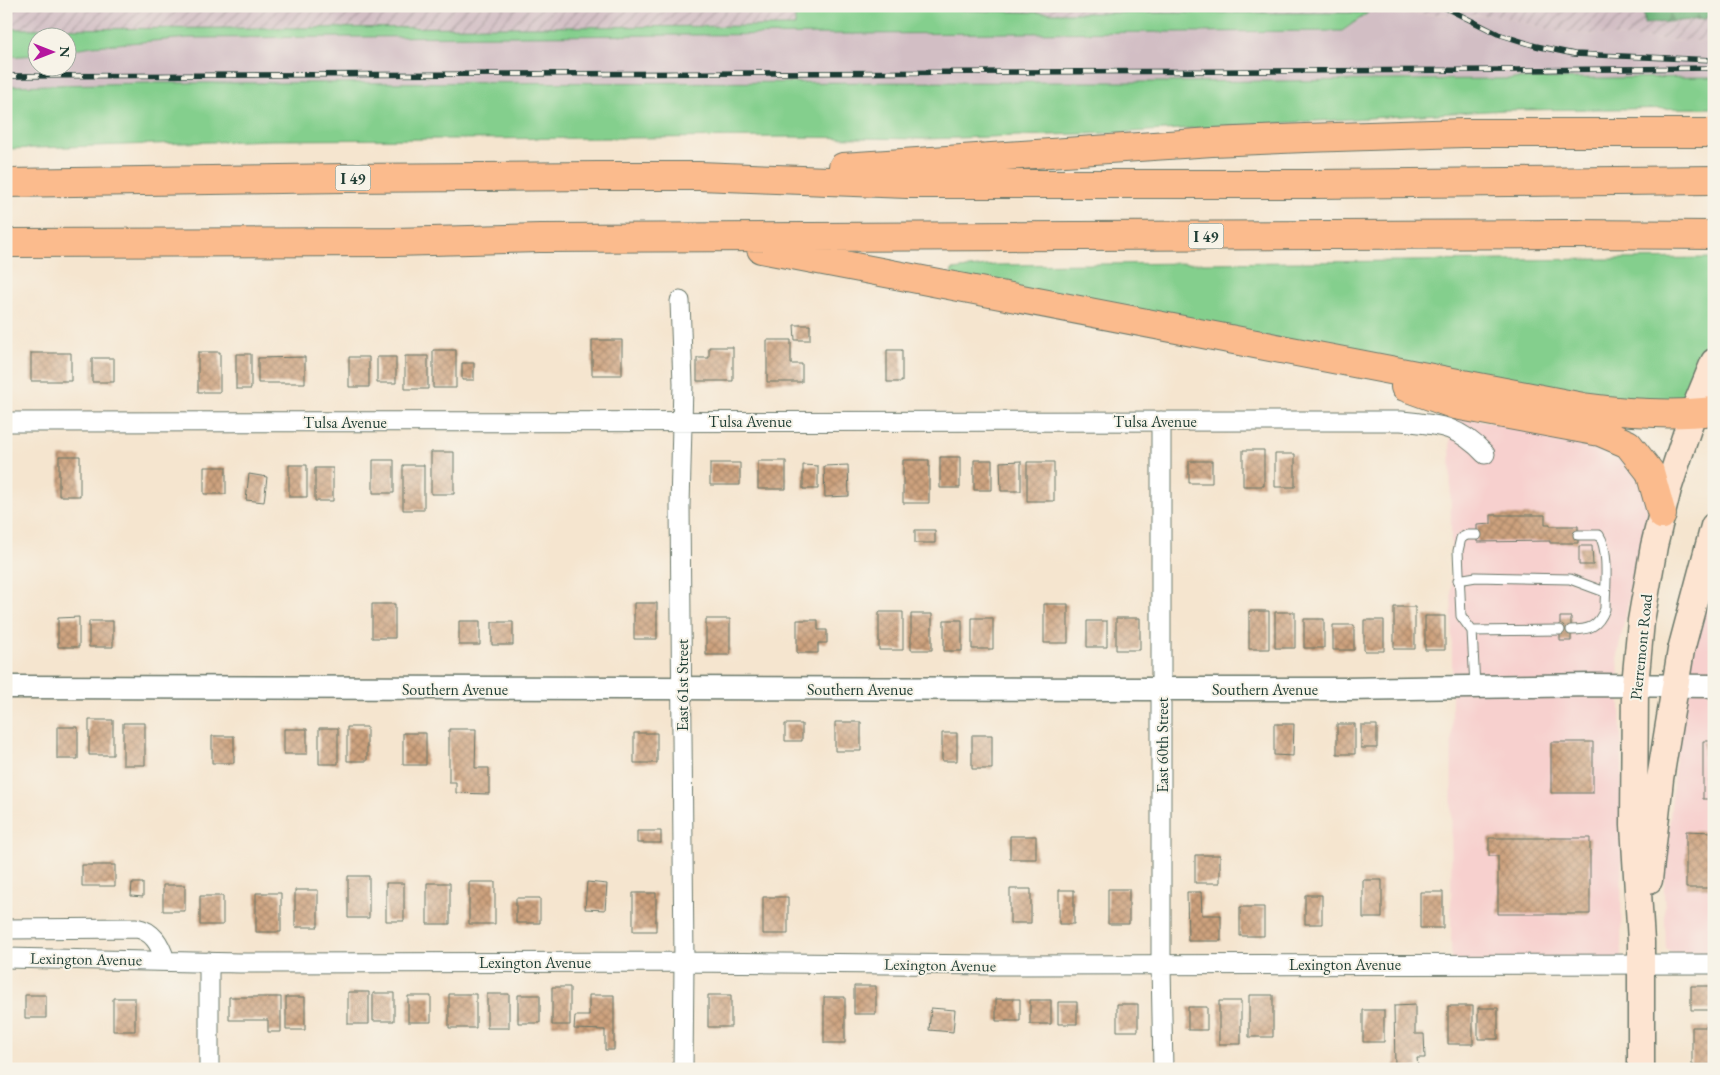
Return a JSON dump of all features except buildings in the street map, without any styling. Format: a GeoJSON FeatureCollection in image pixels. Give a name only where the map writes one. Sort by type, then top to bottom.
{"type":"FeatureCollection","features":[{"type":"Feature","properties":{"kind":"highway"},"geometry":{"type":"LineString","coordinates":[[699,176],[1231,141],[1464,133],[1714,132]]}},
{"type":"Feature","properties":{"kind":"highway","name":"I 49"},"geometry":{"type":"LineString","coordinates":[[6,183],[345,178],[699,176],[908,184],[1316,184],[1714,180]]}},
{"type":"Feature","properties":{"kind":"highway","name":"I 49"},"geometry":{"type":"LineString","coordinates":[[6,243],[384,242],[540,238],[1714,235]]}},
{"type":"Feature","properties":{"kind":"highway"},"geometry":{"type":"LineString","coordinates":[[699,238],[1583,407],[1652,414],[1703,412]]}},
{"type":"Feature","properties":{"kind":"highway"},"geometry":{"type":"LineString","coordinates":[[1322,356],[1455,405],[1600,432],[1628,444],[1650,472],[1662,515]]}},
{"type":"Feature","properties":{"kind":"main road","name":"Pierremont Road"},"geometry":{"type":"LineString","coordinates":[[1641,1069],[1642,954],[1634,825],[1635,685],[1641,621],[1654,546],[1668,489],[1703,412],[1714,362]]}},
{"type":"Feature","properties":{"kind":"main road","name":"Pierremont Road"},"geometry":{"type":"LineString","coordinates":[[1642,954],[1660,779],[1675,685],[1681,650],[1714,526]]}},
{"type":"Feature","properties":{"kind":"street","name":"East 61st Street"},"geometry":{"type":"LineString","coordinates":[[680,302],[683,384],[680,506],[684,962],[683,1069]]}},
{"type":"Feature","properties":{"kind":"street","name":"East 60th Street"},"geometry":{"type":"LineString","coordinates":[[1161,421],[1161,965],[1163,1069]]}},
{"type":"Feature","properties":{"kind":"street","name":"Tulsa Avenue"},"geometry":{"type":"LineString","coordinates":[[6,422],[1401,421],[1439,425],[1455,430],[1474,442],[1485,454]]}},
{"type":"Feature","properties":{"kind":"street","name":"Southern Avenue"},"geometry":{"type":"LineString","coordinates":[[6,688],[1161,689],[1714,686]]}},
{"type":"Feature","properties":{"kind":"street","name":"Lexington Avenue"},"geometry":{"type":"LineString","coordinates":[[6,929],[136,928],[145,930],[152,935],[162,949],[166,960]]}},
{"type":"Feature","properties":{"kind":"street","name":"Lexington Avenue"},"geometry":{"type":"LineString","coordinates":[[6,958],[209,962],[1161,965],[1642,954],[1714,964]]}},
{"type":"Feature","properties":{"kind":"street"},"geometry":{"type":"LineString","coordinates":[[209,962],[209,1069]]}},
{"type":"Feature","properties":{"kind":"lane"},"geometry":{"type":"LineString","coordinates":[[1475,686],[1472,631],[1461,616],[1458,551],[1461,538],[1477,534]]}},
{"type":"Feature","properties":{"kind":"lane"},"geometry":{"type":"LineString","coordinates":[[1571,630],[1586,630],[1595,624],[1605,609],[1603,541],[1599,535],[1578,534]]}},
{"type":"Feature","properties":{"kind":"lane"},"geometry":{"type":"LineString","coordinates":[[1458,580],[1476,576],[1570,579],[1605,592]]}},
{"type":"Feature","properties":{"kind":"lane"},"geometry":{"type":"LineString","coordinates":[[1472,631],[1560,630]]}},
{"type":"Feature","properties":{"kind":"shaded area"},"geometry":{"type":"Polygon","coordinates":[[[6,6],[795,6],[796,26],[28,28],[6,29],[6,6]]]}},
{"type":"Feature","properties":{"kind":"shaded area"},"geometry":{"type":"Polygon","coordinates":[[[868,6],[1714,6],[1714,42],[1558,32],[1499,16],[1389,13],[1054,13],[877,8],[868,6]]]}},
{"type":"Feature","properties":{"kind":"shaded area"},"geometry":{"type":"Polygon","coordinates":[[[1368,13],[1499,16],[1558,32],[1714,42],[1714,77],[1167,82],[150,83],[6,86],[6,57],[28,56],[28,78],[78,78],[78,48],[189,38],[1342,31],[1368,13]]]}},
{"type":"Feature","properties":{"kind":"shaded area"},"geometry":{"type":"Polygon","coordinates":[[[1450,414],[1581,440],[1625,459],[1639,474],[1647,496],[1648,517],[1634,573],[1618,652],[1622,762],[1621,971],[1451,974],[1452,668],[1450,414]]]}},
{"type":"Feature","properties":{"kind":"shaded area"},"geometry":{"type":"Polygon","coordinates":[[[1714,579],[1714,954],[1673,953],[1666,949],[1664,887],[1678,728],[1701,616],[1714,579]]]}},
{"type":"Feature","properties":{"kind":"green space"},"geometry":{"type":"Polygon","coordinates":[[[795,6],[868,6],[877,8],[1054,13],[1368,13],[1342,31],[189,38],[78,48],[78,29],[795,26],[795,6]]]}},
{"type":"Feature","properties":{"kind":"green space"},"geometry":{"type":"Polygon","coordinates":[[[1644,6],[1714,6],[1714,14],[1704,19],[1644,24],[1644,6]]]}},
{"type":"Feature","properties":{"kind":"green space"},"geometry":{"type":"Polygon","coordinates":[[[6,29],[28,29],[28,56],[6,57],[6,29]]]}},
{"type":"Feature","properties":{"kind":"green space"},"geometry":{"type":"Polygon","coordinates":[[[1714,77],[1714,108],[1505,110],[1112,133],[924,139],[795,137],[271,140],[6,149],[6,86],[150,83],[1167,82],[1714,77]]]}},
{"type":"Feature","properties":{"kind":"green space"},"geometry":{"type":"Polygon","coordinates":[[[1714,258],[1714,322],[1678,406],[1616,403],[951,277],[952,270],[995,265],[1714,258]]]}},
{"type":"Feature","properties":{"kind":"railway"},"geometry":{"type":"LineString","coordinates":[[1442,6],[1498,34],[1536,46],[1574,54],[1714,60]]}},
{"type":"Feature","properties":{"kind":"railway"},"geometry":{"type":"LineString","coordinates":[[6,76],[1714,68]]}}]}
